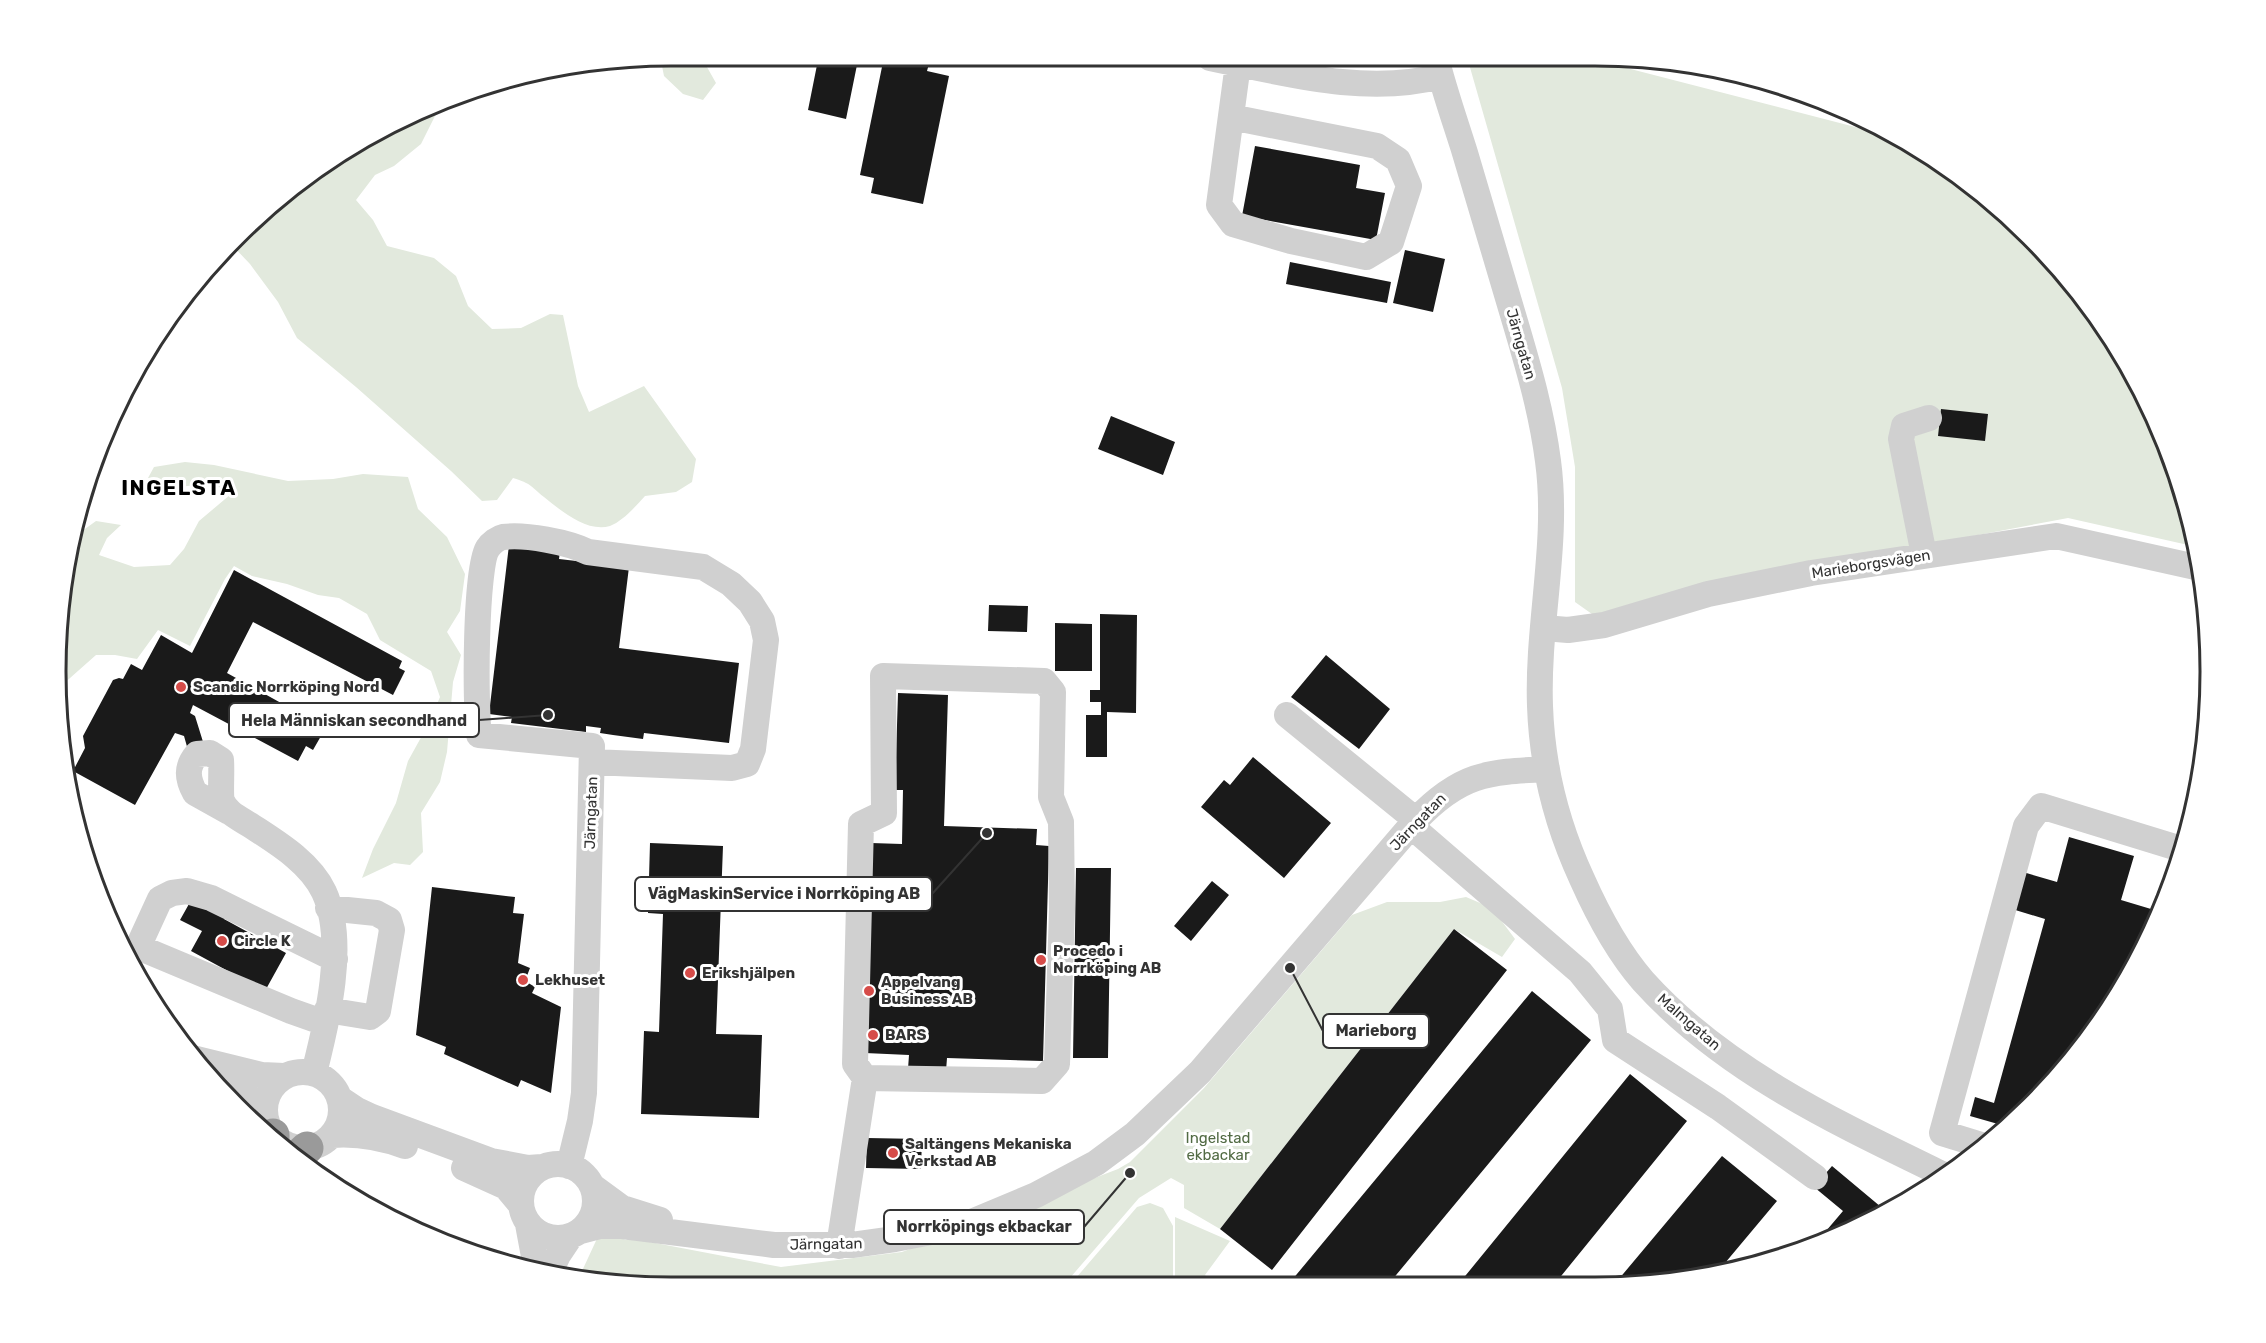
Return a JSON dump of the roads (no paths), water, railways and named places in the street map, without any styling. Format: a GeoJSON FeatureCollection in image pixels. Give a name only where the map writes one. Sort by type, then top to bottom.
{"type":"FeatureCollection","features":[{"type":"Feature","properties":{"kind":"street"},"geometry":{"type":"LineString","coordinates":[[1231,117],[1377,146],[1398,160],[1409,186],[1391,242],[1366,257],[1291,242],[1233,224],[1219,205],[1238,66]]}},
{"type":"Feature","properties":{"kind":"street"},"geometry":{"type":"LineString","coordinates":[[1251,66],[1361,83],[1396,84],[1439,67]]}},
{"type":"Feature","properties":{"kind":"street","name":"Järngatan"},"geometry":{"type":"LineString","coordinates":[[576,1234],[600,1226],[613,1226],[774,1245],[838,1246],[895,1239],[962,1226],[1036,1195],[1096,1163],[1135,1134],[1200,1072],[1438,798],[1465,781],[1485,774],[1509,770],[1547,769],[1540,704],[1552,502],[1544,439],[1528,369],[1439,67]]}},
{"type":"Feature","properties":{"kind":"street"},"geometry":{"type":"LineString","coordinates":[[1924,555],[1901,439],[1904,426],[1929,418]]}},
{"type":"Feature","properties":{"kind":"street","name":"Marieborgsvägen"},"geometry":{"type":"LineString","coordinates":[[1544,628],[1568,630],[1604,626],[1708,594],[1811,573],[2056,536],[2190,566]]}},
{"type":"Feature","properties":{"kind":"street"},"geometry":{"type":"LineString","coordinates":[[518,537],[574,545],[588,552],[703,567],[731,584],[750,602],[762,621],[766,640],[765,651],[753,749],[747,764],[732,768],[592,754],[479,735],[476,715],[477,636],[483,562],[487,548],[500,538],[518,537]]}},
{"type":"Feature","properties":{"kind":"street"},"geometry":{"type":"LineString","coordinates":[[838,1246],[864,1078],[855,1064],[861,824],[884,813],[883,676],[1044,681],[1053,692],[1051,797],[1061,822],[1062,909],[1057,1064],[1042,1081],[864,1078]]}},
{"type":"Feature","properties":{"kind":"street"},"geometry":{"type":"LineString","coordinates":[[1287,715],[1414,823],[1580,972],[1610,1009],[1615,1040],[1718,1107],[1815,1177]]}},
{"type":"Feature","properties":{"kind":"street","name":"Järngatan"},"geometry":{"type":"LineString","coordinates":[[569,1166],[584,1093],[592,754]]}},
{"type":"Feature","properties":{"kind":"street","name":"Malmgatan"},"geometry":{"type":"LineString","coordinates":[[1547,769],[1558,818],[1570,854],[1592,901],[1615,942],[1643,980],[1710,1043],[1772,1084],[1827,1116],[1936,1171]]}},
{"type":"Feature","properties":{"kind":"street"},"geometry":{"type":"LineString","coordinates":[[1974,1143],[1942,1133],[2026,826],[2041,806],[2174,847]]}},
{"type":"Feature","properties":{"kind":"street"},"geometry":{"type":"LineString","coordinates":[[229,812],[278,844],[307,869],[325,894],[333,927],[335,959],[314,1073]]}},
{"type":"Feature","properties":{"kind":"street"},"geometry":{"type":"LineString","coordinates":[[328,908],[376,914],[389,920],[392,930],[378,1011],[370,1017],[326,1017],[291,1011],[138,946],[160,899],[172,893],[187,891],[211,898],[335,959]]}},
{"type":"Feature","properties":{"kind":"street"},"geometry":{"type":"LineString","coordinates":[[209,1062],[262,1075],[284,1076],[304,1072],[314,1073],[330,1083],[339,1098],[372,1117],[491,1161],[528,1168],[555,1164],[569,1166],[586,1176],[595,1198],[590,1222],[558,1255],[553,1265]]}},
{"type":"Feature","properties":{"kind":"street"},"geometry":{"type":"LineString","coordinates":[[270,1125],[270,1090],[284,1076]]}},
{"type":"Feature","properties":{"kind":"street"},"geometry":{"type":"LineString","coordinates":[[229,1085],[239,1090],[260,1116]]}},
{"type":"Feature","properties":{"kind":"street"},"geometry":{"type":"LineString","coordinates":[[312,1147],[340,1118],[339,1098]]}},
{"type":"Feature","properties":{"kind":"street"},"geometry":{"type":"LineString","coordinates":[[296,1146],[312,1147],[355,1134],[375,1137],[495,1180],[506,1187],[524,1215],[540,1234],[555,1239],[576,1234]]}},
{"type":"Feature","properties":{"kind":"street"},"geometry":{"type":"LineString","coordinates":[[535,1261],[521,1194],[532,1174],[542,1167]]}},
{"type":"Feature","properties":{"kind":"street","name":"Järngatan"},"geometry":{"type":"LineString","coordinates":[[592,1186],[622,1208],[709,1236]]}},
{"type":"Feature","properties":{"kind":"place","name":"Scandic Norrköping Nord"},"geometry":{"type":"Point","coordinates":[181,687]}},
{"type":"Feature","properties":{"kind":"place","name":"Hela Människan secondhand"},"geometry":{"type":"Point","coordinates":[548,715]}},
{"type":"Feature","properties":{"kind":"place","name":"VägMaskinService i Norrköping AB"},"geometry":{"type":"Point","coordinates":[987,833]}},
{"type":"Feature","properties":{"kind":"place","name":"Circle K"},"geometry":{"type":"Point","coordinates":[222,941]}},
{"type":"Feature","properties":{"kind":"place","name":"Procedo i Norrköping AB"},"geometry":{"type":"Point","coordinates":[1041,960]}},
{"type":"Feature","properties":{"kind":"place","name":"Marieborg"},"geometry":{"type":"Point","coordinates":[1290,968]}},
{"type":"Feature","properties":{"kind":"place","name":"Erikshjälpen"},"geometry":{"type":"Point","coordinates":[690,973]}},
{"type":"Feature","properties":{"kind":"place","name":"Lekhuset"},"geometry":{"type":"Point","coordinates":[523,980]}},
{"type":"Feature","properties":{"kind":"place","name":"Appelvang Business AB"},"geometry":{"type":"Point","coordinates":[869,991]}},
{"type":"Feature","properties":{"kind":"place","name":"BARS"},"geometry":{"type":"Point","coordinates":[873,1035]}},
{"type":"Feature","properties":{"kind":"place","name":"Saltängens Mekaniska Verkstad AB"},"geometry":{"type":"Point","coordinates":[893,1153]}},
{"type":"Feature","properties":{"kind":"place","name":"Norrköpings ekbackar"},"geometry":{"type":"Point","coordinates":[1130,1173]}},
{"type":"Feature","properties":{"kind":"district","name":"INGELSTA"},"geometry":{"type":"Point","coordinates":[179,487]}},
{"type":"Feature","properties":{"kind":"park label","name":"Ingelstad ekbackar"},"geometry":{"type":"Point","coordinates":[1218,1146]}}]}
